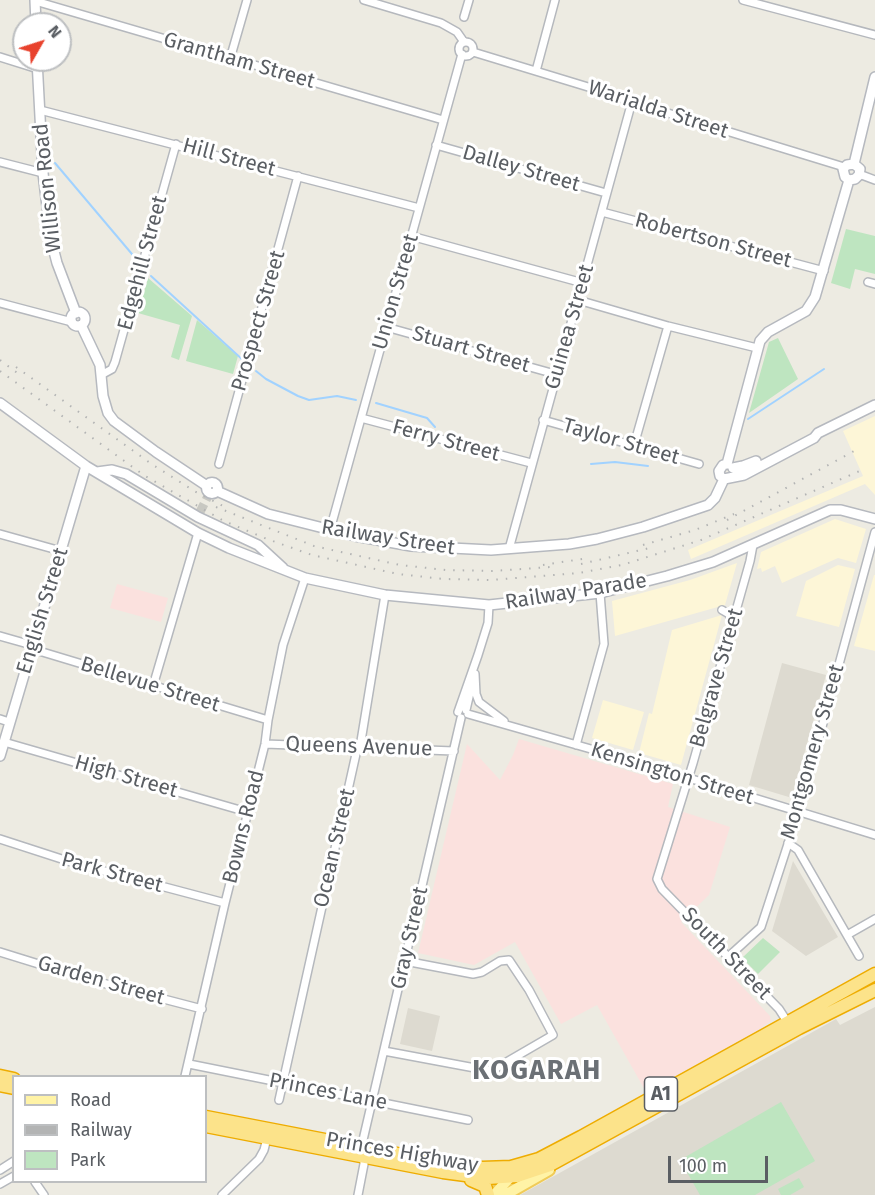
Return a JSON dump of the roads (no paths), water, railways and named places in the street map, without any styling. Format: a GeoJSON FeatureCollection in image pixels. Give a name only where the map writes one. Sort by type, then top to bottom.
{"type":"FeatureCollection","features":[{"type":"Feature","properties":{"kind":"highway","name":"Princes Highway"},"geometry":{"type":"LineString","coordinates":[[207,1117],[443,1172],[488,1178],[509,1178],[544,1167],[584,1147],[791,1027],[875,974]]}},
{"type":"Feature","properties":{"kind":"highway","name":"Princes Highway"},"geometry":{"type":"LineString","coordinates":[[207,1126],[267,1138],[482,1168],[502,1168],[522,1164],[548,1155],[791,1027],[875,990]]}},
{"type":"Feature","properties":{"kind":"highway"},"geometry":{"type":"LineString","coordinates":[[443,1172],[482,1184],[487,1189],[488,1195]]}},
{"type":"Feature","properties":{"kind":"main road","name":"Willison Road"},"geometry":{"type":"LineString","coordinates":[[38,72],[43,173],[55,255],[76,320]]}},
{"type":"Feature","properties":{"kind":"main road"},"geometry":{"type":"LineString","coordinates":[[849,180],[843,174],[849,165],[875,77]]}},
{"type":"Feature","properties":{"kind":"main road"},"geometry":{"type":"LineString","coordinates":[[849,165],[858,167],[859,174],[855,179],[849,180]]}},
{"type":"Feature","properties":{"kind":"main road"},"geometry":{"type":"LineString","coordinates":[[757,348],[765,335],[809,308],[824,271],[849,180]]}},
{"type":"Feature","properties":{"kind":"main road","name":"Railway Street"},"geometry":{"type":"LineString","coordinates":[[76,320],[93,349],[101,375],[105,405],[114,421],[211,491],[268,514],[330,530],[411,546],[463,550],[549,546],[597,539],[655,524],[708,505],[717,495],[729,472],[757,348]]}},
{"type":"Feature","properties":{"kind":"main road","name":"Railway Parade"},"geometry":{"type":"LineString","coordinates":[[0,403],[86,466],[198,533],[257,560],[305,578],[385,596],[489,605],[600,593],[700,567],[830,510],[841,510],[875,519]]}},
{"type":"Feature","properties":{"kind":"main road"},"geometry":{"type":"LineString","coordinates":[[729,472],[744,474],[875,405]]}},
{"type":"Feature","properties":{"kind":"main road","name":"English Street"},"geometry":{"type":"LineString","coordinates":[[0,756],[4,742],[5,720],[33,647],[86,466]]}},
{"type":"Feature","properties":{"kind":"main road","name":"Railway Parade"},"geometry":{"type":"LineString","coordinates":[[97,472],[112,470],[126,474],[262,548],[285,570]]}},
{"type":"Feature","properties":{"kind":"main road"},"geometry":{"type":"LineString","coordinates":[[253,543],[260,551],[257,560]]}},
{"type":"Feature","properties":{"kind":"main road"},"geometry":{"type":"LineString","coordinates":[[505,1195],[526,1181],[574,1156],[584,1147]]}},
{"type":"Feature","properties":{"kind":"main road"},"geometry":{"type":"LineString","coordinates":[[494,1195],[522,1164]]}},
{"type":"Feature","properties":{"kind":"street"},"geometry":{"type":"LineString","coordinates":[[230,59],[247,0]]}},
{"type":"Feature","properties":{"kind":"street"},"geometry":{"type":"LineString","coordinates":[[364,0],[454,29],[464,42],[471,44],[473,52],[467,56],[462,54],[459,47],[464,42]]}},
{"type":"Feature","properties":{"kind":"street"},"geometry":{"type":"LineString","coordinates":[[464,17],[469,0]]}},
{"type":"Feature","properties":{"kind":"street"},"geometry":{"type":"LineString","coordinates":[[536,71],[555,0]]}},
{"type":"Feature","properties":{"kind":"street"},"geometry":{"type":"LineString","coordinates":[[743,0],[875,35]]}},
{"type":"Feature","properties":{"kind":"street","name":"Grantham Street"},"geometry":{"type":"LineString","coordinates":[[35,1],[443,120]]}},
{"type":"Feature","properties":{"kind":"street","name":"Warialda Street"},"geometry":{"type":"LineString","coordinates":[[473,52],[621,97],[631,105],[645,106],[849,165]]}},
{"type":"Feature","properties":{"kind":"street","name":"Union Street"},"geometry":{"type":"LineString","coordinates":[[330,530],[462,54]]}},
{"type":"Feature","properties":{"kind":"street","name":"Guinea Street"},"geometry":{"type":"LineString","coordinates":[[508,549],[631,105]]}},
{"type":"Feature","properties":{"kind":"street","name":"Hill Street"},"geometry":{"type":"LineString","coordinates":[[40,110],[418,208]]}},
{"type":"Feature","properties":{"kind":"street","name":"Edgehill Street"},"geometry":{"type":"LineString","coordinates":[[101,375],[112,369],[115,362],[176,144]]}},
{"type":"Feature","properties":{"kind":"street","name":"Dalley Street"},"geometry":{"type":"LineString","coordinates":[[436,145],[606,193]]}},
{"type":"Feature","properties":{"kind":"street"},"geometry":{"type":"LineString","coordinates":[[0,162],[43,173]]}},
{"type":"Feature","properties":{"kind":"street"},"geometry":{"type":"LineString","coordinates":[[859,174],[875,180]]}},
{"type":"Feature","properties":{"kind":"street","name":"Prospect Street"},"geometry":{"type":"LineString","coordinates":[[219,464],[298,177]]}},
{"type":"Feature","properties":{"kind":"street","name":"Robertson Street"},"geometry":{"type":"LineString","coordinates":[[602,212],[824,271]]}},
{"type":"Feature","properties":{"kind":"street"},"geometry":{"type":"LineString","coordinates":[[411,236],[583,283]]}},
{"type":"Feature","properties":{"kind":"street"},"geometry":{"type":"LineString","coordinates":[[578,300],[668,326],[757,348]]}},
{"type":"Feature","properties":{"kind":"street"},"geometry":{"type":"LineString","coordinates":[[0,303],[42,316],[76,320]]}},
{"type":"Feature","properties":{"kind":"street"},"geometry":{"type":"LineString","coordinates":[[634,446],[668,326]]}},
{"type":"Feature","properties":{"kind":"street","name":"Stuart Street"},"geometry":{"type":"LineString","coordinates":[[386,327],[555,374]]}},
{"type":"Feature","properties":{"kind":"street","name":"Ferry Street"},"geometry":{"type":"LineString","coordinates":[[361,418],[531,463]]}},
{"type":"Feature","properties":{"kind":"street","name":"Taylor Street"},"geometry":{"type":"LineString","coordinates":[[543,420],[699,464]]}},
{"type":"Feature","properties":{"kind":"street","name":"Montgomery Street"},"geometry":{"type":"LineString","coordinates":[[728,957],[761,927],[798,812],[875,532]]}},
{"type":"Feature","properties":{"kind":"street"},"geometry":{"type":"LineString","coordinates":[[153,686],[198,533]]}},
{"type":"Feature","properties":{"kind":"street"},"geometry":{"type":"LineString","coordinates":[[0,534],[61,551]]}},
{"type":"Feature","properties":{"kind":"street","name":"Belgrave Street"},"geometry":{"type":"LineString","coordinates":[[657,879],[688,778],[753,545]]}},
{"type":"Feature","properties":{"kind":"street","name":"Bowns Road"},"geometry":{"type":"LineString","coordinates":[[186,1075],[225,903],[265,744],[283,645],[305,578]]}},
{"type":"Feature","properties":{"kind":"street"},"geometry":{"type":"LineString","coordinates":[[576,745],[604,644],[600,593]]}},
{"type":"Feature","properties":{"kind":"street","name":"Ocean Street"},"geometry":{"type":"LineString","coordinates":[[279,1100],[358,748],[385,596]]}},
{"type":"Feature","properties":{"kind":"street","name":"Gray Street"},"geometry":{"type":"LineString","coordinates":[[463,714],[488,623],[489,605]]}},
{"type":"Feature","properties":{"kind":"street"},"geometry":{"type":"LineString","coordinates":[[722,610],[729,614],[732,624]]}},
{"type":"Feature","properties":{"kind":"street","name":"Bellevue Street"},"geometry":{"type":"LineString","coordinates":[[0,636],[39,651],[268,720]]}},
{"type":"Feature","properties":{"kind":"street","name":"Gray Street"},"geometry":{"type":"LineString","coordinates":[[358,1195],[363,1140],[453,751],[476,674],[478,655]]}},
{"type":"Feature","properties":{"kind":"street"},"geometry":{"type":"LineString","coordinates":[[476,674],[476,694],[479,702],[510,726]]}},
{"type":"Feature","properties":{"kind":"street","name":"Kensington Street"},"geometry":{"type":"LineString","coordinates":[[463,714],[576,745],[875,835]]}},
{"type":"Feature","properties":{"kind":"street","name":"High Street"},"geometry":{"type":"LineString","coordinates":[[4,742],[247,812]]}},
{"type":"Feature","properties":{"kind":"street","name":"Queens Avenue"},"geometry":{"type":"LineString","coordinates":[[265,744],[453,751]]}},
{"type":"Feature","properties":{"kind":"street","name":"Park Street"},"geometry":{"type":"LineString","coordinates":[[0,839],[74,863],[225,903]]}},
{"type":"Feature","properties":{"kind":"street"},"geometry":{"type":"LineString","coordinates":[[788,843],[798,850],[859,956]]}},
{"type":"Feature","properties":{"kind":"street","name":"South Street"},"geometry":{"type":"LineString","coordinates":[[657,879],[662,889],[779,1009],[791,1027]]}},
{"type":"Feature","properties":{"kind":"street"},"geometry":{"type":"LineString","coordinates":[[847,935],[875,919]]}},
{"type":"Feature","properties":{"kind":"street","name":"Garden Street"},"geometry":{"type":"LineString","coordinates":[[0,952],[87,979],[202,1009]]}},
{"type":"Feature","properties":{"kind":"street"},"geometry":{"type":"LineString","coordinates":[[384,1051],[491,1071],[551,1038],[553,1032],[513,963],[509,960],[500,961],[482,972],[472,974],[405,961]]}},
{"type":"Feature","properties":{"kind":"street","name":"Princes Lane"},"geometry":{"type":"LineString","coordinates":[[189,1064],[468,1120]]}},
{"type":"Feature","properties":{"kind":"street"},"geometry":{"type":"LineString","coordinates":[[222,1195],[259,1159],[267,1138]]}},
{"type":"Feature","properties":{"kind":"waterway"},"geometry":{"type":"LineString","coordinates":[[55,163],[137,260]]}},
{"type":"Feature","properties":{"kind":"waterway"},"geometry":{"type":"LineString","coordinates":[[151,276],[244,361]]}},
{"type":"Feature","properties":{"kind":"waterway"},"geometry":{"type":"LineString","coordinates":[[748,419],[824,369]]}},
{"type":"Feature","properties":{"kind":"waterway"},"geometry":{"type":"LineString","coordinates":[[256,371],[266,379],[309,400],[337,396],[356,400]]}},
{"type":"Feature","properties":{"kind":"waterway"},"geometry":{"type":"LineString","coordinates":[[376,403],[427,418],[435,427]]}},
{"type":"Feature","properties":{"kind":"waterway"},"geometry":{"type":"LineString","coordinates":[[591,464],[615,462],[648,466]]}},
{"type":"Feature","properties":{"kind":"tunnel"},"geometry":{"type":"LineString","coordinates":[[200,512],[209,494]]}},
{"type":"Feature","properties":{"kind":"railway"},"geometry":{"type":"LineString","coordinates":[[0,360],[20,375]]}},
{"type":"Feature","properties":{"kind":"railway"},"geometry":{"type":"LineString","coordinates":[[16,367],[153,465],[225,507]]}},
{"type":"Feature","properties":{"kind":"railway"},"geometry":{"type":"LineString","coordinates":[[0,371],[145,476],[224,521],[312,555],[398,574],[444,579],[490,580],[579,573],[622,565],[701,540],[862,470]]}},
{"type":"Feature","properties":{"kind":"railway"},"geometry":{"type":"LineString","coordinates":[[727,520],[854,451]]}},
{"type":"Feature","properties":{"kind":"railway"},"geometry":{"type":"LineString","coordinates":[[216,507],[314,546],[400,565],[446,570],[492,571],[551,567]]}},
{"type":"Feature","properties":{"kind":"railway"},"geometry":{"type":"LineString","coordinates":[[643,545],[695,530],[734,514]]}},
{"type":"Feature","properties":{"kind":"railway"},"geometry":{"type":"LineString","coordinates":[[581,564],[654,547]]}},
{"type":"Feature","properties":{"kind":"railway"},"geometry":{"type":"LineString","coordinates":[[543,565],[588,558]]}},
{"type":"Feature","properties":{"kind":"district","name":"KOGARAH"},"geometry":{"type":"Point","coordinates":[537,1071]}}]}
